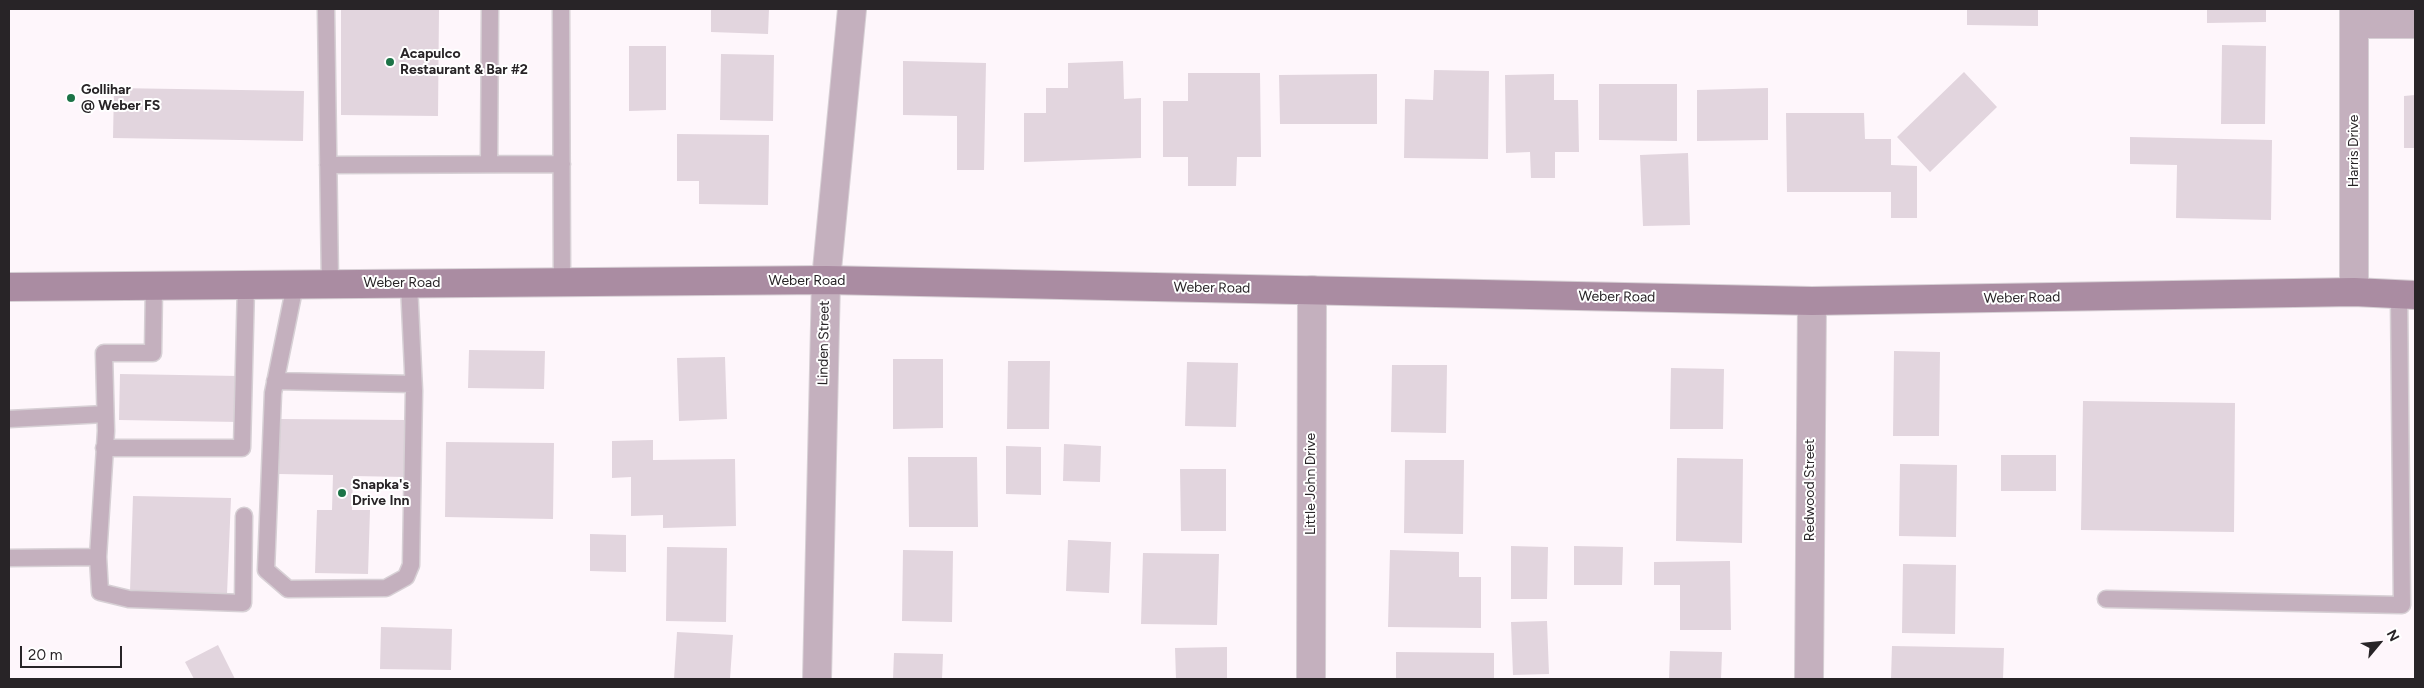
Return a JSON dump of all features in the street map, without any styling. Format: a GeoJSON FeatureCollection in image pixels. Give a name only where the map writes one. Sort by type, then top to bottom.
{"type":"FeatureCollection","features":[{"type":"Feature","properties":{"kind":"main road","name":"Weber Road"},"geometry":{"type":"LineString","coordinates":[[9,287],[826,280],[1812,301],[2354,292],[2407,295]]}},
{"type":"Feature","properties":{"kind":"street","name":"Linden Street"},"geometry":{"type":"LineString","coordinates":[[817,679],[826,280],[852,9]]}},
{"type":"Feature","properties":{"kind":"street"},"geometry":{"type":"LineString","coordinates":[[2354,16],[2415,24]]}},
{"type":"Feature","properties":{"kind":"street","name":"Harris Drive"},"geometry":{"type":"LineString","coordinates":[[2354,16],[2354,292]]}},
{"type":"Feature","properties":{"kind":"street","name":"Little John Drive"},"geometry":{"type":"LineString","coordinates":[[1311,679],[1312,290]]}},
{"type":"Feature","properties":{"kind":"street","name":"Redwood Street"},"geometry":{"type":"LineString","coordinates":[[1809,679],[1812,301]]}},
{"type":"Feature","properties":{"kind":"lane"},"geometry":{"type":"LineString","coordinates":[[326,9],[330,283]]}},
{"type":"Feature","properties":{"kind":"lane"},"geometry":{"type":"LineString","coordinates":[[489,164],[490,9]]}},
{"type":"Feature","properties":{"kind":"lane"},"geometry":{"type":"LineString","coordinates":[[561,9],[562,282]]}},
{"type":"Feature","properties":{"kind":"lane"},"geometry":{"type":"LineString","coordinates":[[328,165],[562,164]]}},
{"type":"Feature","properties":{"kind":"lane"},"geometry":{"type":"LineString","coordinates":[[295,285],[272,393],[266,570],[288,589],[386,588],[406,577],[411,565],[413,384],[410,284]]}},
{"type":"Feature","properties":{"kind":"lane"},"geometry":{"type":"LineString","coordinates":[[104,448],[242,448],[246,285]]}},
{"type":"Feature","properties":{"kind":"lane"},"geometry":{"type":"LineString","coordinates":[[154,286],[153,353],[104,353],[105,414],[98,557],[100,592],[129,599],[243,602],[244,516]]}},
{"type":"Feature","properties":{"kind":"lane"},"geometry":{"type":"LineString","coordinates":[[2106,598],[2402,605],[2407,295]]}},
{"type":"Feature","properties":{"kind":"lane"},"geometry":{"type":"LineString","coordinates":[[275,381],[413,384]]}},
{"type":"Feature","properties":{"kind":"lane"},"geometry":{"type":"LineString","coordinates":[[9,418],[105,414]]}},
{"type":"Feature","properties":{"kind":"lane"},"geometry":{"type":"LineString","coordinates":[[9,558],[98,557]]}},
{"type":"Feature","properties":{"kind":"building","name":"Acapulco Restaurant & Bar #2"},"geometry":{"type":"Polygon","coordinates":[[[341,9],[439,9],[438,116],[341,115],[341,9]]]}},
{"type":"Feature","properties":{"kind":"building"},"geometry":{"type":"Polygon","coordinates":[[[711,9],[769,9],[768,34],[711,32],[711,9]]]}},
{"type":"Feature","properties":{"kind":"building"},"geometry":{"type":"Polygon","coordinates":[[[1967,9],[2038,9],[2038,26],[1967,25],[1967,9]]]}},
{"type":"Feature","properties":{"kind":"building"},"geometry":{"type":"Polygon","coordinates":[[[2207,9],[2266,9],[2266,22],[2207,23],[2207,9]]]}},
{"type":"Feature","properties":{"kind":"building"},"geometry":{"type":"Polygon","coordinates":[[[2222,45],[2266,46],[2265,124],[2221,124],[2222,45]]]}},
{"type":"Feature","properties":{"kind":"building"},"geometry":{"type":"Polygon","coordinates":[[[629,46],[666,46],[666,110],[629,111],[629,46]]]}},
{"type":"Feature","properties":{"kind":"building"},"geometry":{"type":"Polygon","coordinates":[[[721,54],[774,55],[773,121],[720,120],[721,54]]]}},
{"type":"Feature","properties":{"kind":"building"},"geometry":{"type":"Polygon","coordinates":[[[903,61],[986,63],[984,170],[957,170],[957,116],[903,115],[903,61]]]}},
{"type":"Feature","properties":{"kind":"building"},"geometry":{"type":"Polygon","coordinates":[[[1123,61],[1124,99],[1141,98],[1141,158],[1024,162],[1024,113],[1046,113],[1046,88],[1068,88],[1068,63],[1123,61]]]}},
{"type":"Feature","properties":{"kind":"building"},"geometry":{"type":"Polygon","coordinates":[[[1434,70],[1489,71],[1488,159],[1404,158],[1405,99],[1433,100],[1434,70]]]}},
{"type":"Feature","properties":{"kind":"building"},"geometry":{"type":"Polygon","coordinates":[[[1964,72],[1997,107],[1930,172],[1897,137],[1964,72]]]}},
{"type":"Feature","properties":{"kind":"building"},"geometry":{"type":"Polygon","coordinates":[[[1188,73],[1260,73],[1261,157],[1237,157],[1236,186],[1188,186],[1188,157],[1163,157],[1163,101],[1188,101],[1188,73]]]}},
{"type":"Feature","properties":{"kind":"building"},"geometry":{"type":"Polygon","coordinates":[[[1377,74],[1377,124],[1280,124],[1279,75],[1377,74]]]}},
{"type":"Feature","properties":{"kind":"building"},"geometry":{"type":"Polygon","coordinates":[[[1554,74],[1554,100],[1578,100],[1579,152],[1555,152],[1555,178],[1531,178],[1530,152],[1506,153],[1505,75],[1554,74]]]}},
{"type":"Feature","properties":{"kind":"building"},"geometry":{"type":"Polygon","coordinates":[[[1599,84],[1677,84],[1677,141],[1599,140],[1599,84]]]}},
{"type":"Feature","properties":{"kind":"building"},"geometry":{"type":"Polygon","coordinates":[[[114,88],[304,91],[303,141],[113,138],[114,88]]]}},
{"type":"Feature","properties":{"kind":"building"},"geometry":{"type":"Polygon","coordinates":[[[1768,88],[1768,140],[1697,141],[1697,90],[1768,88]]]}},
{"type":"Feature","properties":{"kind":"building"},"geometry":{"type":"Polygon","coordinates":[[[2415,95],[2415,148],[2404,148],[2404,96],[2415,95]]]}},
{"type":"Feature","properties":{"kind":"building"},"geometry":{"type":"Polygon","coordinates":[[[1786,113],[1864,113],[1865,139],[1891,139],[1891,165],[1917,166],[1917,218],[1891,218],[1891,192],[1787,192],[1786,113]]]}},
{"type":"Feature","properties":{"kind":"building"},"geometry":{"type":"Polygon","coordinates":[[[677,134],[769,135],[768,205],[699,204],[699,181],[677,181],[677,134]]]}},
{"type":"Feature","properties":{"kind":"building"},"geometry":{"type":"Polygon","coordinates":[[[2130,137],[2272,140],[2271,220],[2176,218],[2177,165],[2130,164],[2130,137]]]}},
{"type":"Feature","properties":{"kind":"building"},"geometry":{"type":"Polygon","coordinates":[[[1688,153],[1690,225],[1643,226],[1640,155],[1688,153]]]}},
{"type":"Feature","properties":{"kind":"building"},"geometry":{"type":"Polygon","coordinates":[[[469,350],[545,351],[544,389],[468,388],[469,350]]]}},
{"type":"Feature","properties":{"kind":"building"},"geometry":{"type":"Polygon","coordinates":[[[1894,351],[1940,352],[1939,436],[1893,436],[1894,351]]]}},
{"type":"Feature","properties":{"kind":"building"},"geometry":{"type":"Polygon","coordinates":[[[725,357],[727,419],[679,421],[677,358],[725,357]]]}},
{"type":"Feature","properties":{"kind":"building"},"geometry":{"type":"Polygon","coordinates":[[[893,359],[943,359],[943,428],[893,429],[893,359]]]}},
{"type":"Feature","properties":{"kind":"building"},"geometry":{"type":"Polygon","coordinates":[[[1008,361],[1050,361],[1049,429],[1007,429],[1008,361]]]}},
{"type":"Feature","properties":{"kind":"building"},"geometry":{"type":"Polygon","coordinates":[[[1187,362],[1238,363],[1236,427],[1185,426],[1187,362]]]}},
{"type":"Feature","properties":{"kind":"building"},"geometry":{"type":"Polygon","coordinates":[[[1392,365],[1447,365],[1446,433],[1391,432],[1392,365]]]}},
{"type":"Feature","properties":{"kind":"building"},"geometry":{"type":"Polygon","coordinates":[[[1671,368],[1724,369],[1723,429],[1670,429],[1671,368]]]}},
{"type":"Feature","properties":{"kind":"building"},"geometry":{"type":"Polygon","coordinates":[[[120,374],[239,376],[239,422],[119,420],[120,374]]]}},
{"type":"Feature","properties":{"kind":"building"},"geometry":{"type":"Polygon","coordinates":[[[2083,401],[2235,403],[2234,532],[2081,530],[2083,401]]]}},
{"type":"Feature","properties":{"kind":"building","name":"Snapka's Drive Inn"},"geometry":{"type":"Polygon","coordinates":[[[280,419],[407,420],[405,477],[353,476],[352,510],[370,510],[368,574],[315,573],[317,510],[332,510],[333,475],[279,474],[280,419]]]}},
{"type":"Feature","properties":{"kind":"building"},"geometry":{"type":"Polygon","coordinates":[[[653,440],[653,460],[735,459],[736,526],[663,528],[663,515],[631,516],[631,477],[612,478],[612,441],[653,440]]]}},
{"type":"Feature","properties":{"kind":"building"},"geometry":{"type":"Polygon","coordinates":[[[446,442],[554,443],[553,519],[445,517],[446,442]]]}},
{"type":"Feature","properties":{"kind":"building"},"geometry":{"type":"Polygon","coordinates":[[[1064,444],[1101,446],[1100,482],[1063,481],[1064,444]]]}},
{"type":"Feature","properties":{"kind":"building"},"geometry":{"type":"Polygon","coordinates":[[[1006,446],[1041,447],[1041,495],[1006,494],[1006,446]]]}},
{"type":"Feature","properties":{"kind":"building"},"geometry":{"type":"Polygon","coordinates":[[[2001,455],[2056,455],[2056,491],[2001,491],[2001,455]]]}},
{"type":"Feature","properties":{"kind":"building"},"geometry":{"type":"Polygon","coordinates":[[[908,457],[977,457],[978,527],[909,527],[908,457]]]}},
{"type":"Feature","properties":{"kind":"building"},"geometry":{"type":"Polygon","coordinates":[[[1677,458],[1743,459],[1742,543],[1676,541],[1677,458]]]}},
{"type":"Feature","properties":{"kind":"building"},"geometry":{"type":"Polygon","coordinates":[[[1405,460],[1464,460],[1463,534],[1404,533],[1405,460]]]}},
{"type":"Feature","properties":{"kind":"building"},"geometry":{"type":"Polygon","coordinates":[[[1900,464],[1957,465],[1956,537],[1899,536],[1900,464]]]}},
{"type":"Feature","properties":{"kind":"building"},"geometry":{"type":"Polygon","coordinates":[[[1180,469],[1226,469],[1226,531],[1181,531],[1180,469]]]}},
{"type":"Feature","properties":{"kind":"building"},"geometry":{"type":"Polygon","coordinates":[[[133,496],[231,498],[227,594],[130,591],[133,496]]]}},
{"type":"Feature","properties":{"kind":"building"},"geometry":{"type":"Polygon","coordinates":[[[590,534],[626,535],[626,572],[590,571],[590,534]]]}},
{"type":"Feature","properties":{"kind":"building"},"geometry":{"type":"Polygon","coordinates":[[[1068,540],[1111,542],[1109,593],[1066,591],[1068,540]]]}},
{"type":"Feature","properties":{"kind":"building"},"geometry":{"type":"Polygon","coordinates":[[[1511,546],[1548,547],[1547,599],[1511,599],[1511,546]]]}},
{"type":"Feature","properties":{"kind":"building"},"geometry":{"type":"Polygon","coordinates":[[[1574,546],[1623,547],[1622,585],[1574,585],[1574,546]]]}},
{"type":"Feature","properties":{"kind":"building"},"geometry":{"type":"Polygon","coordinates":[[[667,547],[727,548],[726,622],[666,621],[667,547]]]}},
{"type":"Feature","properties":{"kind":"building"},"geometry":{"type":"Polygon","coordinates":[[[903,550],[953,551],[952,622],[902,621],[903,550]]]}},
{"type":"Feature","properties":{"kind":"building"},"geometry":{"type":"Polygon","coordinates":[[[1390,550],[1459,552],[1459,577],[1481,577],[1481,628],[1388,627],[1390,550]]]}},
{"type":"Feature","properties":{"kind":"building"},"geometry":{"type":"Polygon","coordinates":[[[1143,553],[1219,554],[1217,625],[1141,624],[1143,553]]]}},
{"type":"Feature","properties":{"kind":"building"},"geometry":{"type":"Polygon","coordinates":[[[1730,561],[1731,630],[1680,630],[1680,585],[1654,585],[1654,562],[1730,561]]]}},
{"type":"Feature","properties":{"kind":"building"},"geometry":{"type":"Polygon","coordinates":[[[1903,564],[1956,565],[1955,634],[1902,633],[1903,564]]]}},
{"type":"Feature","properties":{"kind":"building"},"geometry":{"type":"Polygon","coordinates":[[[1547,621],[1549,674],[1513,675],[1511,622],[1547,621]]]}},
{"type":"Feature","properties":{"kind":"building"},"geometry":{"type":"Polygon","coordinates":[[[381,627],[452,629],[451,670],[380,669],[381,627]]]}},
{"type":"Feature","properties":{"kind":"building"},"geometry":{"type":"Polygon","coordinates":[[[677,632],[733,635],[730,679],[674,679],[677,632]]]}},
{"type":"Feature","properties":{"kind":"building"},"geometry":{"type":"Polygon","coordinates":[[[218,645],[235,679],[194,679],[185,662],[218,645]]]}},
{"type":"Feature","properties":{"kind":"building"},"geometry":{"type":"Polygon","coordinates":[[[1892,646],[2004,648],[2003,679],[1891,679],[1892,646]]]}},
{"type":"Feature","properties":{"kind":"building"},"geometry":{"type":"Polygon","coordinates":[[[1227,647],[1227,679],[1176,679],[1175,648],[1227,647]]]}},
{"type":"Feature","properties":{"kind":"building"},"geometry":{"type":"Polygon","coordinates":[[[1670,651],[1722,652],[1721,679],[1669,679],[1670,651]]]}},
{"type":"Feature","properties":{"kind":"building"},"geometry":{"type":"Polygon","coordinates":[[[1396,652],[1494,653],[1494,679],[1396,679],[1396,652]]]}},
{"type":"Feature","properties":{"kind":"building"},"geometry":{"type":"Polygon","coordinates":[[[894,653],[943,654],[942,679],[893,679],[894,653]]]}},
{"type":"Feature","properties":{"kind":"place","name":"Acapulco Restaurant & Bar #2"},"geometry":{"type":"Point","coordinates":[390,62]}},
{"type":"Feature","properties":{"kind":"place","name":"Gollihar @ Weber FS"},"geometry":{"type":"Point","coordinates":[71,98]}},
{"type":"Feature","properties":{"kind":"place","name":"Snapka's Drive Inn"},"geometry":{"type":"Point","coordinates":[342,493]}}]}
